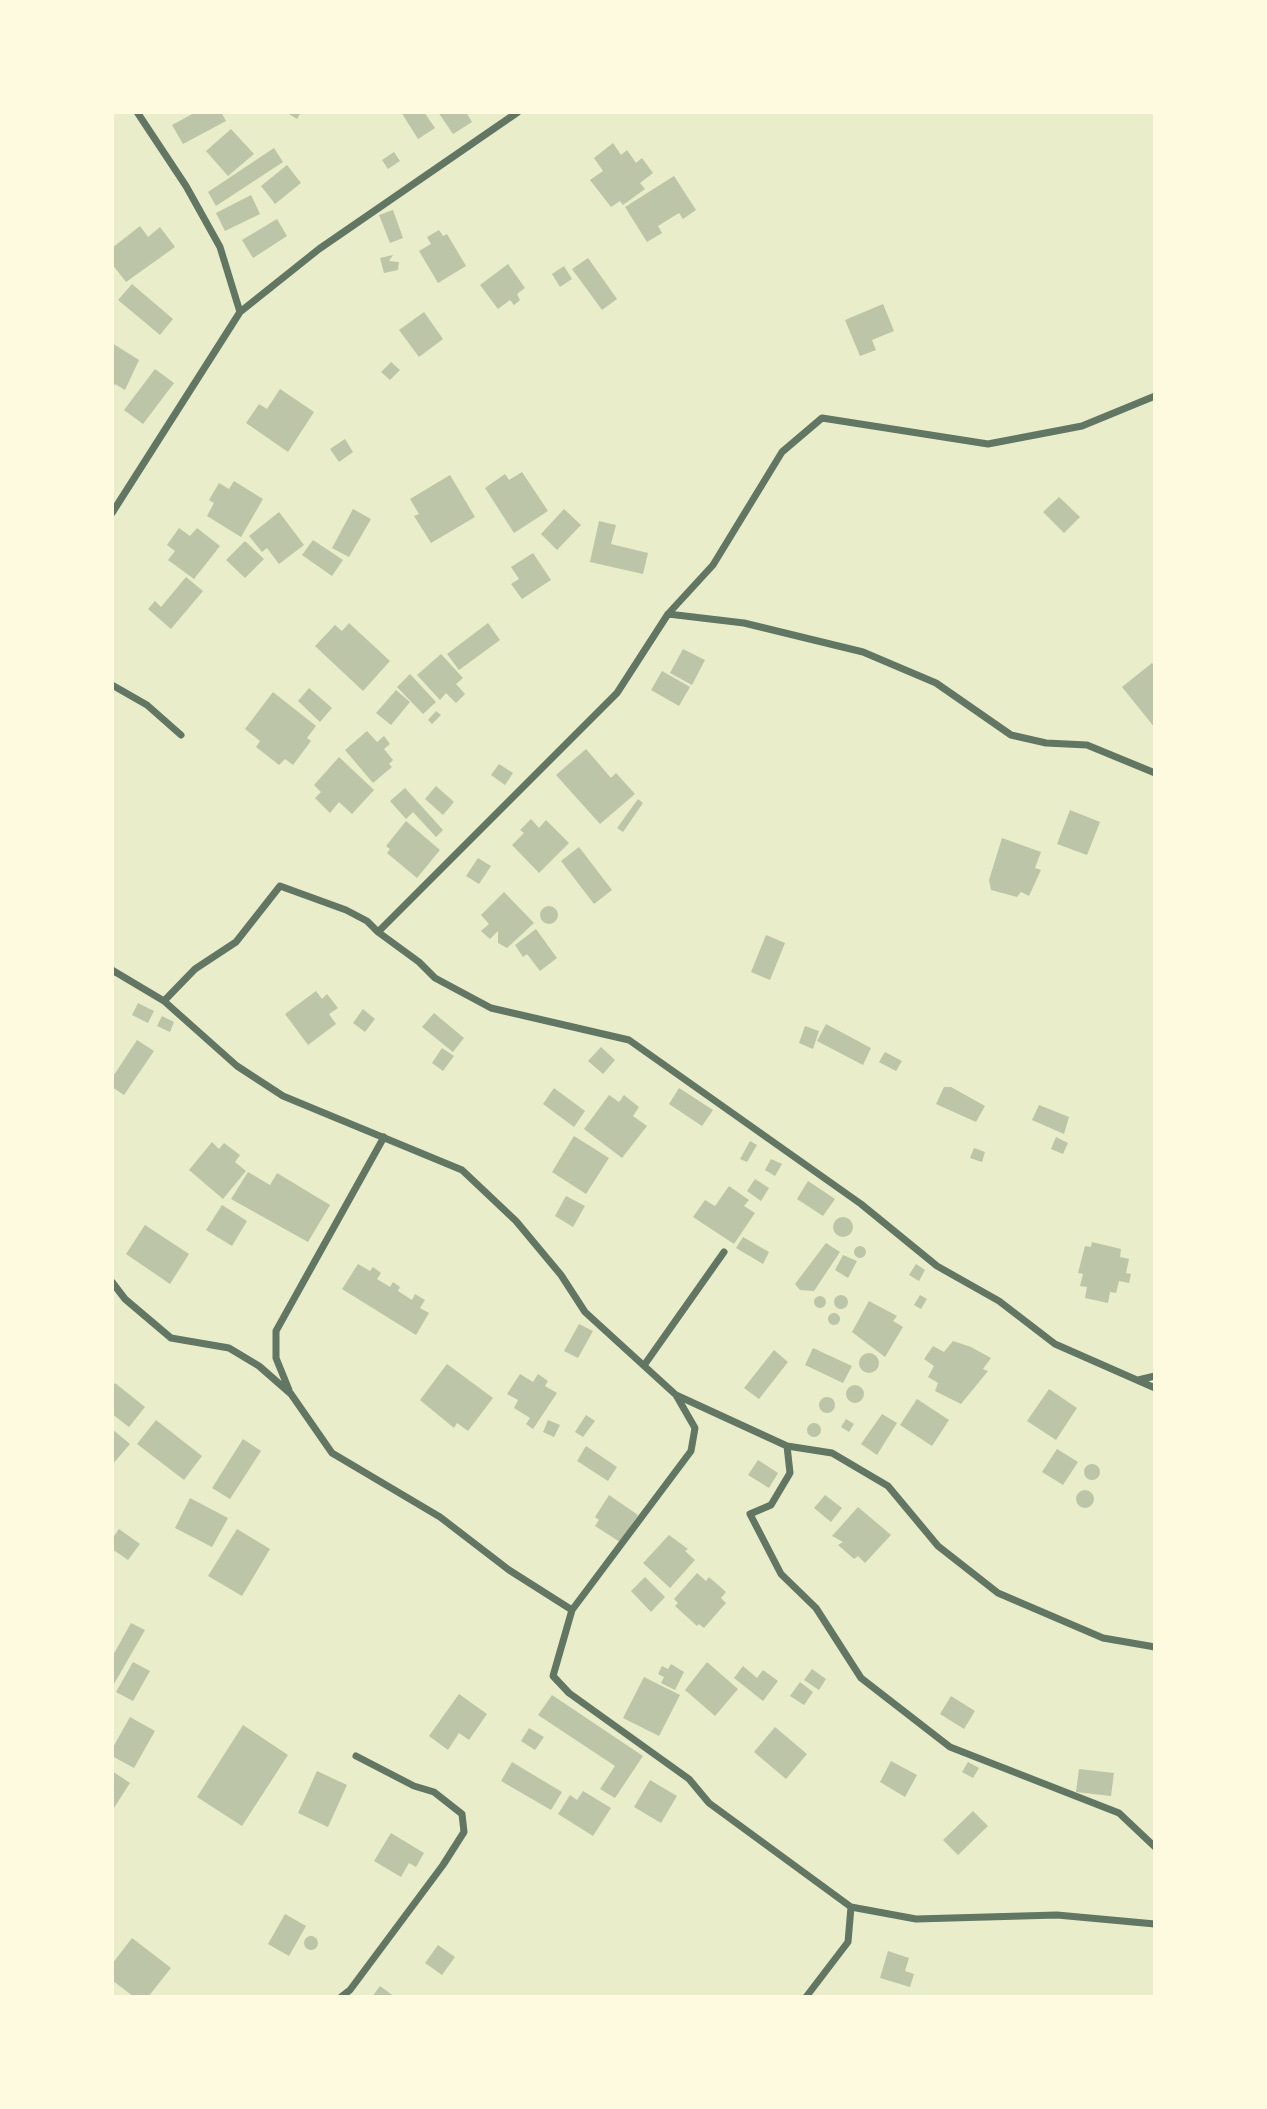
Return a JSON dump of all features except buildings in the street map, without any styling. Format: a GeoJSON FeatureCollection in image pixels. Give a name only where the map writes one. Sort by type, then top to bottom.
{"type":"FeatureCollection","features":[{"type":"Feature","properties":{"kind":"street"},"geometry":{"type":"LineString","coordinates":[[137,112],[186,186],[220,247],[240,312]]}},
{"type":"Feature","properties":{"kind":"street"},"geometry":{"type":"LineString","coordinates":[[112,513],[240,312],[319,249],[518,112]]}},
{"type":"Feature","properties":{"kind":"street"},"geometry":{"type":"LineString","coordinates":[[378,932],[617,693],[668,614],[713,565],[782,452],[822,418],[988,444],[1082,426],[1155,396]]}},
{"type":"Feature","properties":{"kind":"street"},"geometry":{"type":"LineString","coordinates":[[668,614],[744,623],[863,652],[936,683],[1010,735],[1046,743],[1087,746],[1155,773]]}},
{"type":"Feature","properties":{"kind":"street"},"geometry":{"type":"LineString","coordinates":[[112,685],[147,705],[181,735]]}},
{"type":"Feature","properties":{"kind":"street"},"geometry":{"type":"LineString","coordinates":[[164,1001],[195,969],[236,942],[280,886],[346,911],[367,921],[435,978],[491,1008],[629,1040],[668,1064],[711,1099],[861,1204],[937,1266],[999,1301],[1055,1344],[1155,1388]]}},
{"type":"Feature","properties":{"kind":"street"},"geometry":{"type":"LineString","coordinates":[[112,970],[164,1001],[237,1066],[283,1096],[462,1170],[516,1221],[562,1275],[585,1312],[676,1395],[695,1428],[691,1451],[572,1610],[553,1675],[569,1693],[690,1779],[709,1803],[851,1907],[916,1919],[1057,1915],[1155,1924]]}},
{"type":"Feature","properties":{"kind":"street"},"geometry":{"type":"LineString","coordinates":[[384,1138],[276,1331],[276,1358],[291,1394],[332,1453],[440,1517],[509,1570],[572,1610]]}},
{"type":"Feature","properties":{"kind":"street"},"geometry":{"type":"LineString","coordinates":[[645,1364],[724,1252]]}},
{"type":"Feature","properties":{"kind":"street"},"geometry":{"type":"LineString","coordinates":[[112,1282],[125,1299],[171,1338],[229,1348],[258,1366],[291,1394]]}},
{"type":"Feature","properties":{"kind":"street"},"geometry":{"type":"LineString","coordinates":[[1138,1380],[1155,1376]]}},
{"type":"Feature","properties":{"kind":"street"},"geometry":{"type":"LineString","coordinates":[[676,1395],[787,1446],[832,1453],[888,1486],[938,1546],[998,1593],[1103,1638],[1155,1647]]}},
{"type":"Feature","properties":{"kind":"street"},"geometry":{"type":"LineString","coordinates":[[787,1446],[790,1474],[771,1506],[750,1514],[781,1574],[816,1608],[860,1678],[950,1747],[1119,1813],[1155,1847]]}},
{"type":"Feature","properties":{"kind":"street"},"geometry":{"type":"LineString","coordinates":[[341,1997],[358,1980],[443,1865],[464,1832],[462,1814],[434,1792],[414,1786],[356,1756]]}},
{"type":"Feature","properties":{"kind":"street"},"geometry":{"type":"LineString","coordinates":[[806,1997],[848,1942],[851,1907]]}}]}
